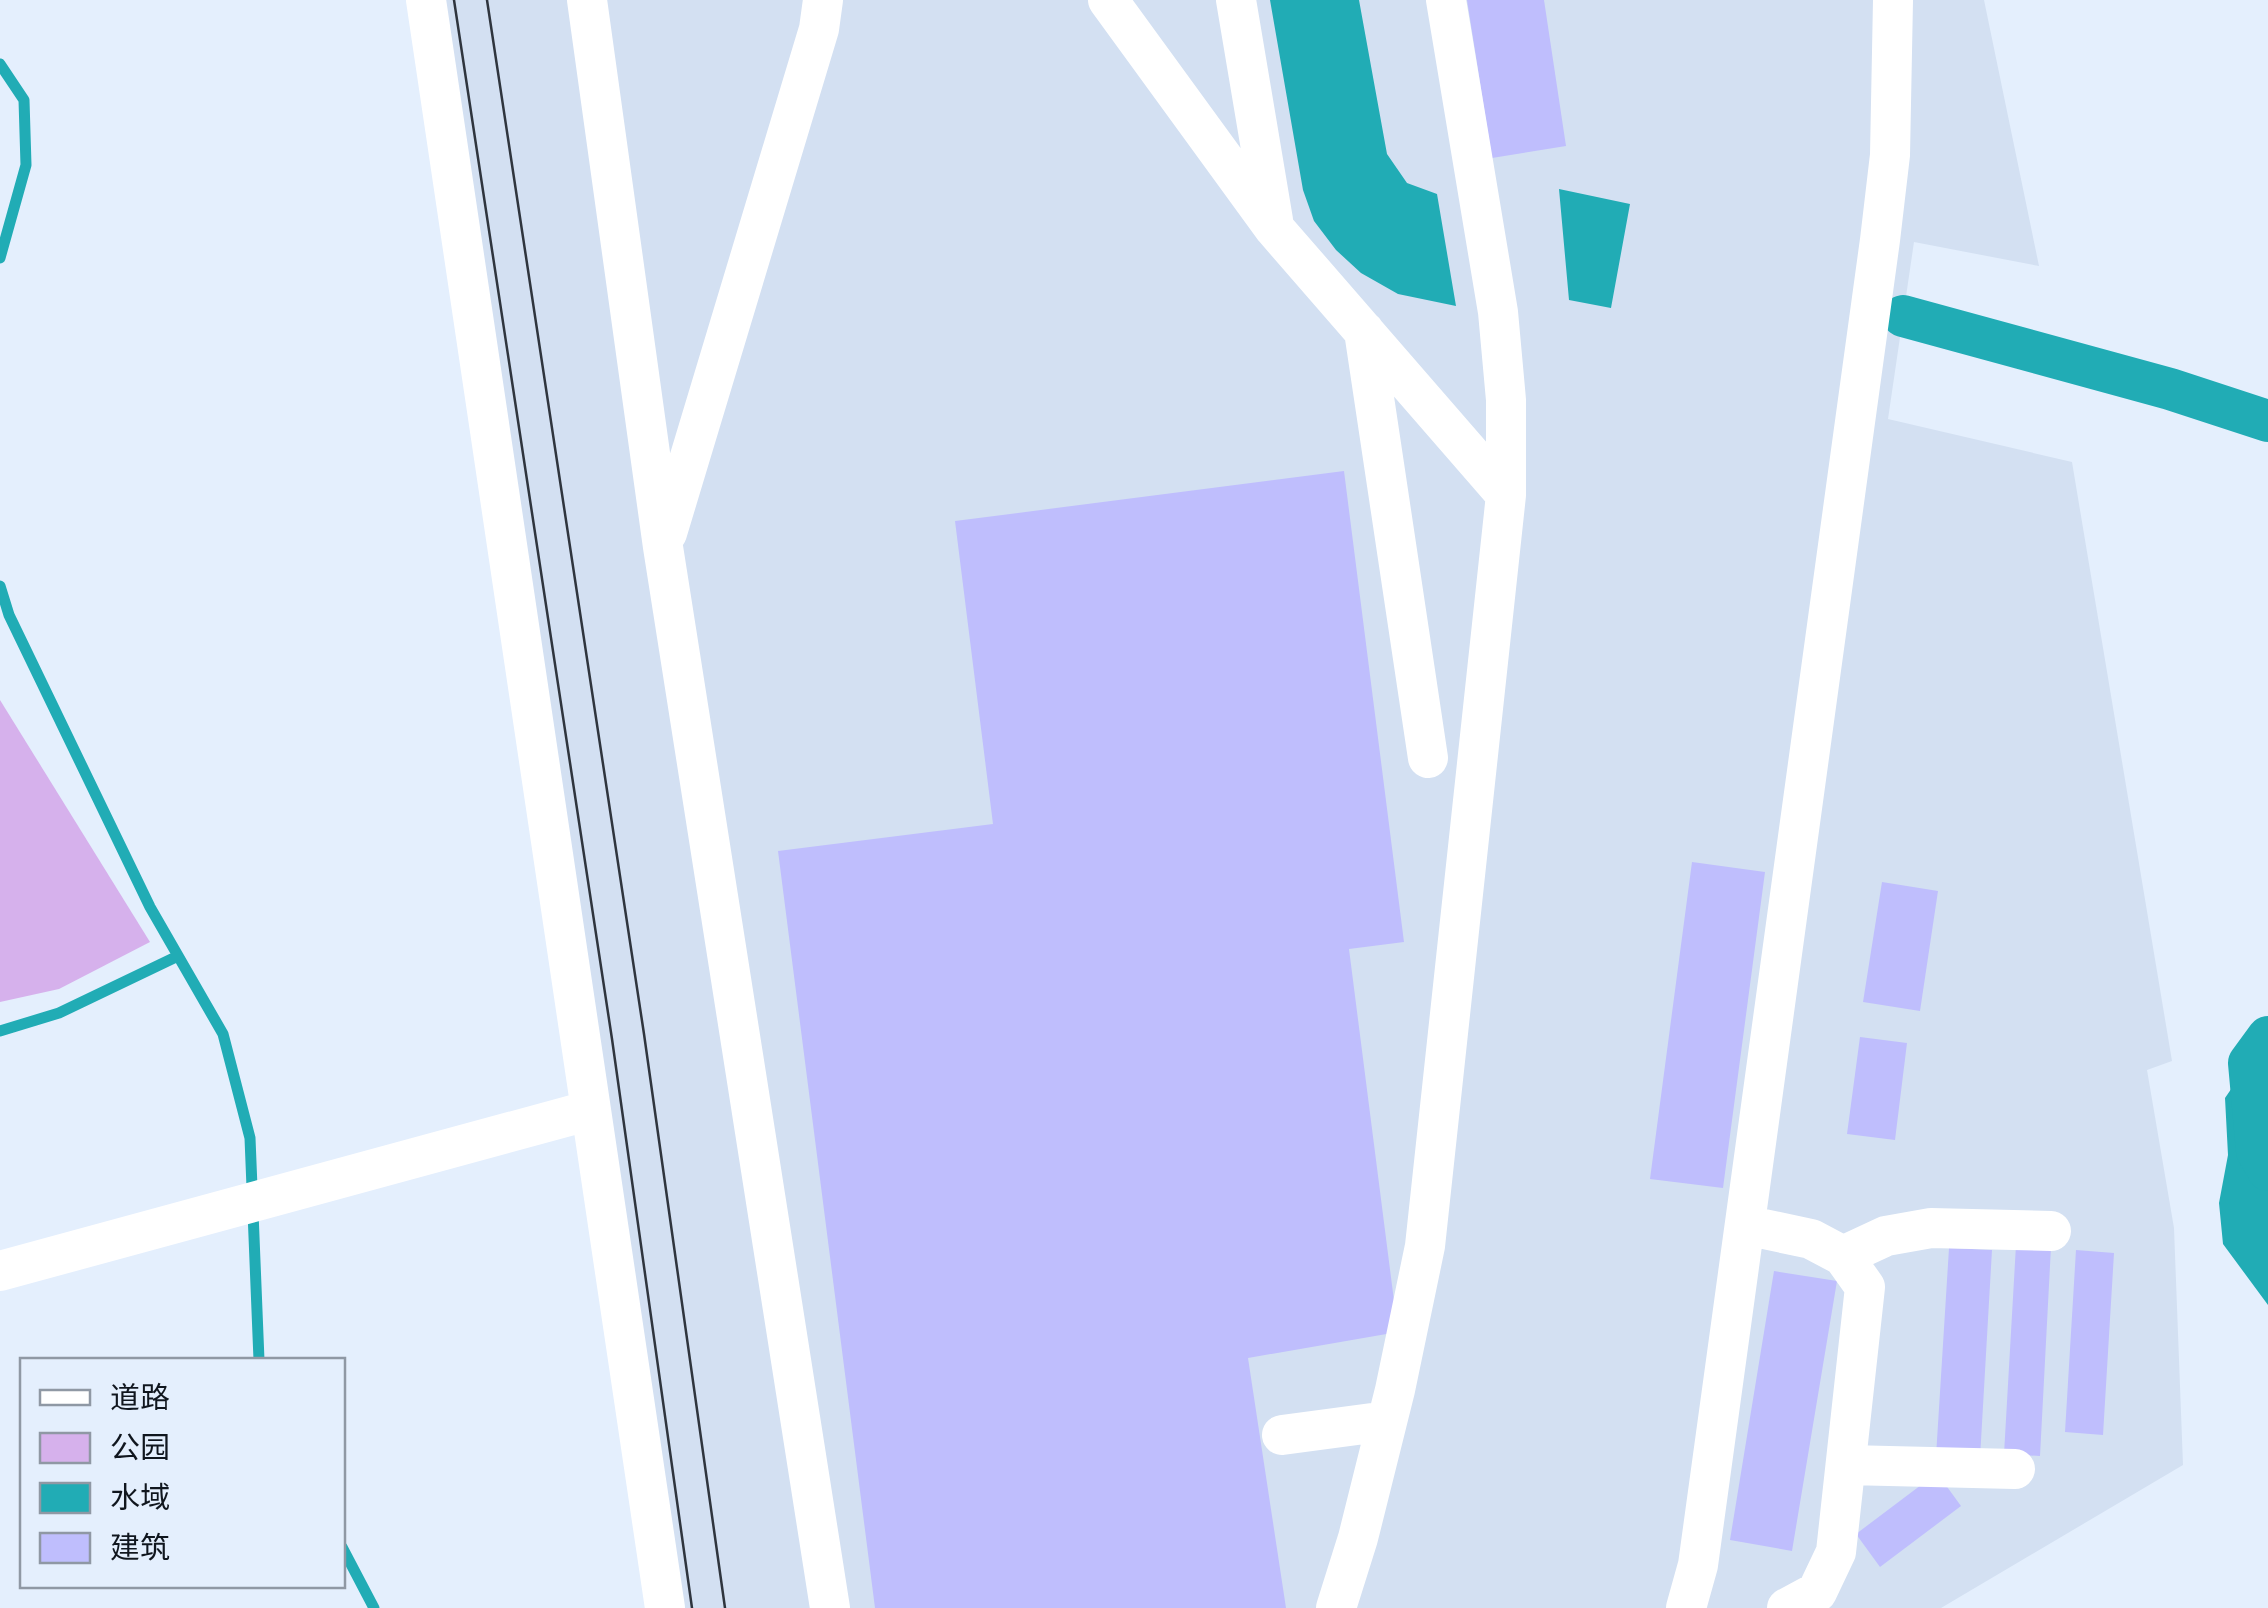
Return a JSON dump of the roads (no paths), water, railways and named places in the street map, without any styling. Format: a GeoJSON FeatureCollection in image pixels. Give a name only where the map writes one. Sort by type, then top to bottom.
{"type":"FeatureCollection","features":[{"type":"Feature","properties":{"kind":"lane"},"geometry":{"type":"LineString","coordinates":[[426,0],[665,1608]]}},
{"type":"Feature","properties":{"kind":"lane"},"geometry":{"type":"LineString","coordinates":[[587,0],[663,547],[830,1608]]}},
{"type":"Feature","properties":{"kind":"lane"},"geometry":{"type":"LineString","coordinates":[[663,547],[819,29],[823,0]]}},
{"type":"Feature","properties":{"kind":"lane"},"geometry":{"type":"LineString","coordinates":[[1108,0],[1274,228],[1506,495]]}},
{"type":"Feature","properties":{"kind":"lane"},"geometry":{"type":"LineString","coordinates":[[1236,0],[1274,228]]}},
{"type":"Feature","properties":{"kind":"lane"},"geometry":{"type":"LineString","coordinates":[[1336,1608],[1387,1421],[1425,1246],[1506,495],[1506,400],[1498,312],[1446,0]]}},
{"type":"Feature","properties":{"kind":"lane"},"geometry":{"type":"LineString","coordinates":[[1686,1608],[1698,1565],[1880,240],[1890,155],[1894,0]]}},
{"type":"Feature","properties":{"kind":"lane"},"geometry":{"type":"LineString","coordinates":[[1364,332],[1428,758]]}},
{"type":"Feature","properties":{"kind":"lane"},"geometry":{"type":"LineString","coordinates":[[0,1270],[591,1110]]}},
{"type":"Feature","properties":{"kind":"lane"},"geometry":{"type":"LineString","coordinates":[[1745,1225],[1810,1239],[1843,1256],[1864,1286],[1836,1552],[1817,1592],[1787,1608]]}},
{"type":"Feature","properties":{"kind":"lane"},"geometry":{"type":"LineString","coordinates":[[1843,1256],[1886,1236],[1931,1228],[2051,1231]]}},
{"type":"Feature","properties":{"kind":"lane"},"geometry":{"type":"LineString","coordinates":[[1282,1436],[1387,1421]]}},
{"type":"Feature","properties":{"kind":"lane"},"geometry":{"type":"LineString","coordinates":[[1848,1465],[2015,1469]]}},
{"type":"Feature","properties":{"kind":"water"},"geometry":{"type":"Polygon","coordinates":[[[1270,0],[1359,0],[1387,154],[1407,183],[1437,194],[1456,306],[1398,294],[1361,273],[1336,250],[1314,221],[1303,190],[1270,0]]]}},
{"type":"Feature","properties":{"kind":"water"},"geometry":{"type":"Polygon","coordinates":[[[1559,189],[1630,204],[1611,308],[1569,300],[1559,189]]]}},
{"type":"Feature","properties":{"kind":"water"},"geometry":{"type":"Polygon","coordinates":[[[2249,1063],[2268,1075],[2268,1305],[2223,1244],[2219,1203],[2228,1155],[2225,1098],[2249,1063]]]}},
{"type":"Feature","properties":{"kind":"waterway"},"geometry":{"type":"LineString","coordinates":[[0,64],[24,100],[26,165],[0,258]]}},
{"type":"Feature","properties":{"kind":"waterway"},"geometry":{"type":"LineString","coordinates":[[1903,316],[2170,389],[2268,421]]}},
{"type":"Feature","properties":{"kind":"waterway"},"geometry":{"type":"LineString","coordinates":[[0,586],[9,615],[150,907],[223,1034],[250,1138],[259,1358]]}},
{"type":"Feature","properties":{"kind":"waterway"},"geometry":{"type":"LineString","coordinates":[[0,1031],[59,1013],[178,956]]}},
{"type":"Feature","properties":{"kind":"waterway"},"geometry":{"type":"LineString","coordinates":[[2268,1037],[2249,1063],[2257,1151],[2268,1170]]}},
{"type":"Feature","properties":{"kind":"waterway"},"geometry":{"type":"LineString","coordinates":[[345,1553],[374,1608]]}},
{"type":"Feature","properties":{"kind":"tram line"},"geometry":{"type":"LineString","coordinates":[[454,0],[612,1039],[692,1608]]}},
{"type":"Feature","properties":{"kind":"tram line"},"geometry":{"type":"LineString","coordinates":[[487,0],[644,1034],[725,1608]]}}]}
